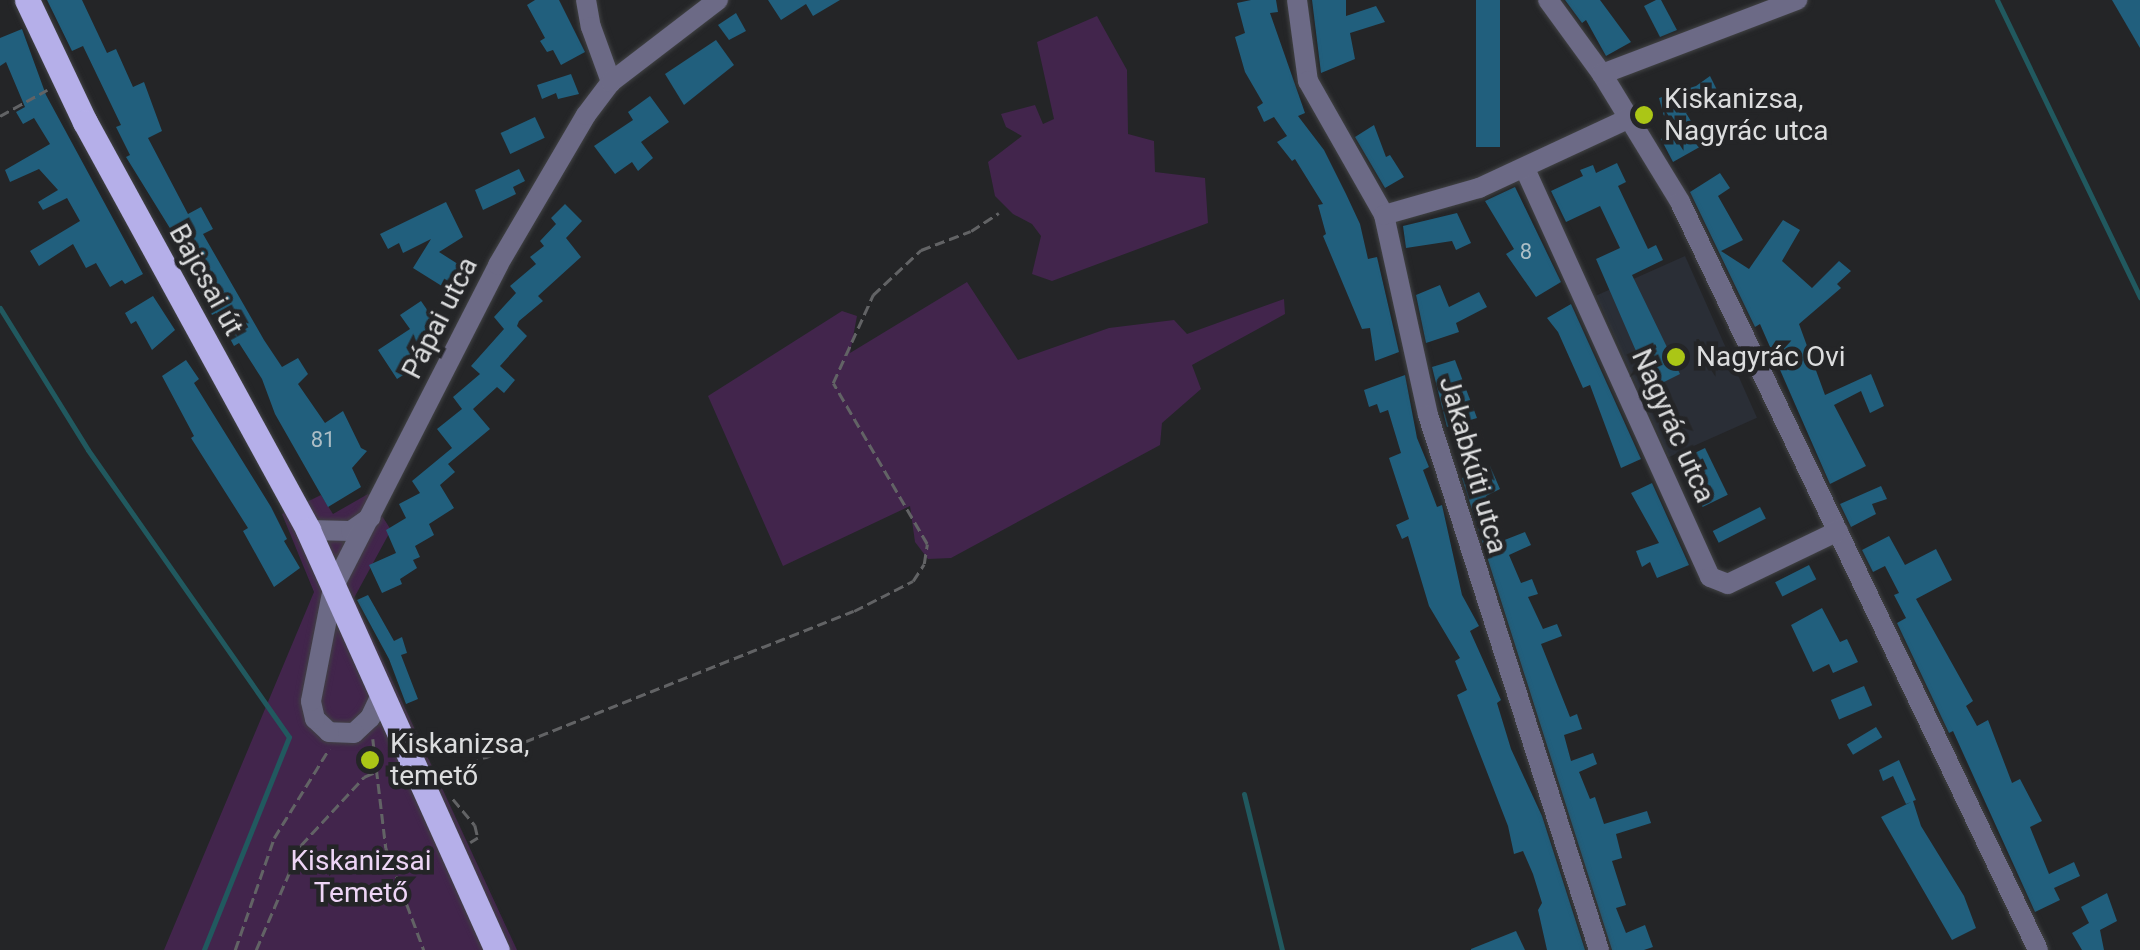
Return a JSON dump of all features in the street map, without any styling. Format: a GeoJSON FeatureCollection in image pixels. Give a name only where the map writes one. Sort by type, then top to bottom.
{"type":"FeatureCollection","features":[{"type":"Feature","properties":{"kind":"main road","name":"Bajcsai út"},"geometry":{"type":"LineString","coordinates":[[27,0],[64,80],[308,530],[497,950]]}},
{"type":"Feature","properties":{"kind":"street"},"geometry":{"type":"LineString","coordinates":[[586,0],[595,40],[612,82]]}},
{"type":"Feature","properties":{"kind":"street","name":"Pápai utca"},"geometry":{"type":"LineString","coordinates":[[336,734],[315,719],[311,701],[333,588],[498,265],[563,151],[612,82],[718,0]]}},
{"type":"Feature","properties":{"kind":"street","name":"Jakabkúti utca"},"geometry":{"type":"LineString","coordinates":[[1296,0],[1308,81],[1384,215],[1428,415],[1599,950]]}},
{"type":"Feature","properties":{"kind":"street"},"geometry":{"type":"LineString","coordinates":[[1548,0],[1602,74],[1686,215],[2038,950]]}},
{"type":"Feature","properties":{"kind":"street"},"geometry":{"type":"LineString","coordinates":[[1602,74],[1796,0]]}},
{"type":"Feature","properties":{"kind":"street"},"geometry":{"type":"LineString","coordinates":[[1384,215],[1433,204],[1525,168],[1630,118]]}},
{"type":"Feature","properties":{"kind":"street","name":"Nagyrác utca"},"geometry":{"type":"LineString","coordinates":[[1525,168],[1710,577],[1728,584],[1838,531]]}},
{"type":"Feature","properties":{"kind":"street"},"geometry":{"type":"LineString","coordinates":[[308,530],[351,531],[372,516]]}},
{"type":"Feature","properties":{"kind":"street"},"geometry":{"type":"LineString","coordinates":[[336,734],[363,726],[380,697]]}},
{"type":"Feature","properties":{"kind":"path"},"geometry":{"type":"LineString","coordinates":[[0,116],[64,80]]}},
{"type":"Feature","properties":{"kind":"path"},"geometry":{"type":"LineString","coordinates":[[426,781],[854,611],[913,581],[924,564],[926,544],[833,383],[873,296],[921,250],[971,232],[1000,213]]}},
{"type":"Feature","properties":{"kind":"path"},"geometry":{"type":"LineString","coordinates":[[235,950],[274,838],[316,776],[336,734]]}},
{"type":"Feature","properties":{"kind":"path"},"geometry":{"type":"LineString","coordinates":[[377,760],[386,848],[424,950]]}},
{"type":"Feature","properties":{"kind":"path"},"geometry":{"type":"LineString","coordinates":[[256,950],[301,846],[364,778],[378,771]]}},
{"type":"Feature","properties":{"kind":"shaded area","name":"Nagyrác Ovi"},"geometry":{"type":"Polygon","coordinates":[[[1685,256],[1757,418],[1668,457],[1596,295],[1685,256]]]}},
{"type":"Feature","properties":{"kind":"green space"},"geometry":{"type":"Polygon","coordinates":[[[1097,16],[1127,70],[1128,134],[1154,141],[1155,172],[1205,178],[1208,223],[1052,281],[1032,274],[1041,236],[1032,224],[1013,214],[995,196],[988,162],[1022,136],[1006,127],[1001,114],[1035,105],[1043,124],[1054,119],[1037,42],[1097,16]]]}},
{"type":"Feature","properties":{"kind":"green space"},"geometry":{"type":"Polygon","coordinates":[[[967,282],[1018,360],[1109,328],[1174,320],[1187,334],[1284,299],[1285,314],[1192,365],[1201,389],[1162,423],[1160,445],[951,558],[928,559],[915,542],[910,506],[783,566],[708,396],[842,311],[857,316],[850,353],[967,282]]]}},
{"type":"Feature","properties":{"kind":"green space","name":"Kiskanizsai Temető"},"geometry":{"type":"Polygon","coordinates":[[[368,494],[391,530],[354,598],[517,950],[164,950],[314,592],[282,514],[321,495],[333,514],[368,494]]]}},
{"type":"Feature","properties":{"kind":"building"},"geometry":{"type":"Polygon","coordinates":[[[47,0],[82,0],[107,53],[116,49],[133,87],[144,82],[162,131],[148,138],[188,214],[201,207],[213,229],[203,234],[264,340],[282,367],[298,358],[308,374],[298,384],[325,423],[343,411],[361,448],[367,451],[352,468],[361,487],[328,507],[275,414],[262,379],[239,343],[234,346],[216,313],[212,315],[198,289],[205,285],[126,157],[130,155],[116,127],[121,125],[83,46],[72,51],[47,0]]]}},
{"type":"Feature","properties":{"kind":"building"},"geometry":{"type":"Polygon","coordinates":[[[535,0],[559,0],[585,52],[561,65],[553,50],[547,52],[540,41],[545,38],[527,5],[535,0]]]}},
{"type":"Feature","properties":{"kind":"building"},"geometry":{"type":"Polygon","coordinates":[[[768,0],[840,0],[813,16],[806,4],[781,20],[768,0]]]}},
{"type":"Feature","properties":{"kind":"building"},"geometry":{"type":"Polygon","coordinates":[[[1276,0],[1278,12],[1270,13],[1305,113],[1298,116],[1324,150],[1346,194],[1360,224],[1368,259],[1377,257],[1399,352],[1375,361],[1370,328],[1362,329],[1323,236],[1326,234],[1318,205],[1323,204],[1295,159],[1292,161],[1277,142],[1287,136],[1274,117],[1264,122],[1257,107],[1263,103],[1245,72],[1235,37],[1245,33],[1237,3],[1276,0]]]}},
{"type":"Feature","properties":{"kind":"building"},"geometry":{"type":"Polygon","coordinates":[[[1312,0],[1346,0],[1346,16],[1376,6],[1385,22],[1350,33],[1355,59],[1321,73],[1312,0]]]}},
{"type":"Feature","properties":{"kind":"building"},"geometry":{"type":"Polygon","coordinates":[[[1476,0],[1500,0],[1500,147],[1476,147],[1476,0]]]}},
{"type":"Feature","properties":{"kind":"building"},"geometry":{"type":"Polygon","coordinates":[[[1565,0],[1600,0],[1631,42],[1606,56],[1586,20],[1582,23],[1565,0]]]}},
{"type":"Feature","properties":{"kind":"building"},"geometry":{"type":"Polygon","coordinates":[[[1661,0],[1677,30],[1660,37],[1644,6],[1661,0]]]}},
{"type":"Feature","properties":{"kind":"building"},"geometry":{"type":"Polygon","coordinates":[[[2112,0],[2140,0],[2140,48],[2112,0]]]}},
{"type":"Feature","properties":{"kind":"building"},"geometry":{"type":"Polygon","coordinates":[[[736,13],[746,31],[729,40],[718,25],[736,13]]]}},
{"type":"Feature","properties":{"kind":"building"},"geometry":{"type":"Polygon","coordinates":[[[22,29],[46,95],[143,274],[125,284],[122,280],[110,287],[96,263],[86,268],[73,244],[39,266],[30,251],[80,221],[67,198],[43,210],[38,202],[58,190],[39,169],[10,182],[5,170],[50,144],[34,118],[23,124],[16,112],[25,107],[6,62],[0,66],[0,38],[22,29]]]}},
{"type":"Feature","properties":{"kind":"building"},"geometry":{"type":"Polygon","coordinates":[[[716,40],[734,65],[684,105],[665,74],[716,40]]]}},
{"type":"Feature","properties":{"kind":"building"},"geometry":{"type":"Polygon","coordinates":[[[571,74],[579,94],[558,99],[556,93],[542,99],[537,85],[571,74]]]}},
{"type":"Feature","properties":{"kind":"building"},"geometry":{"type":"Polygon","coordinates":[[[1710,76],[1721,98],[1686,113],[1705,144],[1673,162],[1661,139],[1669,135],[1659,98],[1696,86],[1710,76]]]}},
{"type":"Feature","properties":{"kind":"building"},"geometry":{"type":"Polygon","coordinates":[[[650,96],[669,122],[641,142],[653,158],[638,171],[632,162],[615,174],[594,146],[633,120],[628,112],[650,96]]]}},
{"type":"Feature","properties":{"kind":"building"},"geometry":{"type":"Polygon","coordinates":[[[535,117],[545,138],[510,154],[501,133],[535,117]]]}},
{"type":"Feature","properties":{"kind":"building"},"geometry":{"type":"Polygon","coordinates":[[[1374,125],[1386,157],[1390,155],[1404,177],[1385,188],[1355,137],[1374,125]]]}},
{"type":"Feature","properties":{"kind":"building"},"geometry":{"type":"Polygon","coordinates":[[[1617,163],[1626,182],[1618,186],[1648,249],[1656,245],[1663,260],[1632,275],[1680,374],[1652,388],[1596,259],[1620,248],[1600,206],[1566,222],[1551,191],[1583,176],[1580,170],[1593,165],[1596,173],[1617,163]]]}},
{"type":"Feature","properties":{"kind":"building"},"geometry":{"type":"Polygon","coordinates":[[[519,169],[525,181],[513,187],[516,194],[483,210],[475,190],[519,169]]]}},
{"type":"Feature","properties":{"kind":"building"},"geometry":{"type":"Polygon","coordinates":[[[1720,173],[1730,188],[1718,196],[1743,240],[1721,251],[1749,269],[1783,220],[1800,230],[1782,261],[1812,288],[1839,261],[1851,271],[1837,284],[1841,288],[1799,324],[1825,395],[1871,374],[1884,406],[1870,413],[1861,391],[1834,405],[1866,466],[1830,484],[1760,324],[1755,327],[1690,192],[1720,173]]]}},
{"type":"Feature","properties":{"kind":"building"},"geometry":{"type":"Polygon","coordinates":[[[1515,187],[1561,282],[1536,297],[1506,254],[1514,249],[1485,201],[1515,187]]]}},
{"type":"Feature","properties":{"kind":"building"},"geometry":{"type":"Polygon","coordinates":[[[446,202],[463,237],[439,252],[461,266],[456,273],[463,277],[453,293],[413,268],[431,239],[403,253],[399,243],[388,249],[380,234],[446,202]]]}},
{"type":"Feature","properties":{"kind":"building"},"geometry":{"type":"Polygon","coordinates":[[[565,204],[582,221],[566,238],[581,257],[538,296],[543,301],[519,321],[517,326],[527,336],[500,366],[515,380],[504,393],[497,387],[473,409],[490,429],[448,464],[455,472],[440,485],[454,508],[429,524],[434,535],[415,546],[420,557],[413,560],[417,568],[400,579],[402,584],[382,593],[369,565],[396,553],[386,530],[406,518],[399,504],[420,493],[412,481],[452,448],[437,429],[462,409],[453,397],[480,374],[471,366],[504,329],[494,317],[516,293],[510,286],[536,264],[530,257],[544,246],[540,241],[556,224],[551,218],[565,204]]]}},
{"type":"Feature","properties":{"kind":"building"},"geometry":{"type":"Polygon","coordinates":[[[1457,213],[1471,243],[1456,250],[1452,241],[1406,248],[1403,226],[1457,213]]]}},
{"type":"Feature","properties":{"kind":"building"},"geometry":{"type":"Polygon","coordinates":[[[1440,285],[1449,307],[1479,292],[1487,307],[1456,323],[1459,332],[1426,343],[1416,295],[1440,285]]]}},
{"type":"Feature","properties":{"kind":"building"},"geometry":{"type":"Polygon","coordinates":[[[153,296],[175,330],[152,350],[136,321],[131,324],[125,313],[153,296]]]}},
{"type":"Feature","properties":{"kind":"building"},"geometry":{"type":"Polygon","coordinates":[[[421,301],[439,327],[407,348],[419,365],[397,379],[378,350],[410,329],[400,315],[421,301]]]}},
{"type":"Feature","properties":{"kind":"building"},"geometry":{"type":"Polygon","coordinates":[[[1571,304],[1641,459],[1621,468],[1590,385],[1583,388],[1558,332],[1547,318],[1571,304]]]}},
{"type":"Feature","properties":{"kind":"building"},"geometry":{"type":"Polygon","coordinates":[[[186,360],[199,379],[194,383],[271,507],[300,568],[274,587],[243,531],[248,528],[191,438],[194,436],[162,376],[186,360]]]}},
{"type":"Feature","properties":{"kind":"building"},"geometry":{"type":"Polygon","coordinates":[[[1455,360],[1477,418],[1447,427],[1432,367],[1455,360]]]}},
{"type":"Feature","properties":{"kind":"building"},"geometry":{"type":"Polygon","coordinates":[[[1405,375],[1417,438],[1429,467],[1423,470],[1437,507],[1442,505],[1462,595],[1479,626],[1470,631],[1501,700],[1497,703],[1511,749],[1542,816],[1585,950],[1547,950],[1538,910],[1542,903],[1533,874],[1523,851],[1514,854],[1508,826],[1457,695],[1467,690],[1455,661],[1460,658],[1429,606],[1408,536],[1402,539],[1396,525],[1409,519],[1389,458],[1401,453],[1388,410],[1380,413],[1377,404],[1369,407],[1364,390],[1405,375]]]}},
{"type":"Feature","properties":{"kind":"building"},"geometry":{"type":"Polygon","coordinates":[[[1705,448],[1728,495],[1703,507],[1680,460],[1705,448]]]}},
{"type":"Feature","properties":{"kind":"building"},"geometry":{"type":"Polygon","coordinates":[[[1490,466],[1500,489],[1486,496],[1502,541],[1525,532],[1531,545],[1509,555],[1521,583],[1532,579],[1538,594],[1528,597],[1543,629],[1557,624],[1562,636],[1541,644],[1570,717],[1577,714],[1582,729],[1564,735],[1571,761],[1593,753],[1597,764],[1579,772],[1590,799],[1595,797],[1604,824],[1647,811],[1651,823],[1616,834],[1622,858],[1612,861],[1626,905],[1616,908],[1626,933],[1645,925],[1653,947],[1644,950],[1612,950],[1462,478],[1490,466]]]}},
{"type":"Feature","properties":{"kind":"building"},"geometry":{"type":"Polygon","coordinates":[[[1652,483],[1689,565],[1657,578],[1650,562],[1642,567],[1636,551],[1659,543],[1631,493],[1652,483]]]}},
{"type":"Feature","properties":{"kind":"building"},"geometry":{"type":"Polygon","coordinates":[[[1881,486],[1887,499],[1872,504],[1876,514],[1851,527],[1840,504],[1881,486]]]}},
{"type":"Feature","properties":{"kind":"building"},"geometry":{"type":"Polygon","coordinates":[[[1760,507],[1766,519],[1719,543],[1713,531],[1760,507]]]}},
{"type":"Feature","properties":{"kind":"building"},"geometry":{"type":"Polygon","coordinates":[[[1889,536],[1905,565],[1936,549],[1952,580],[1916,599],[1973,701],[1966,706],[1977,726],[1988,720],[2012,783],[2020,779],[2042,821],[2030,827],[2049,874],[2074,862],[2080,876],[2054,888],[2060,900],[2035,912],[1953,731],[1949,733],[1897,623],[1906,618],[1894,595],[1899,593],[1885,566],[1873,572],[1862,550],[1889,536]]]}},
{"type":"Feature","properties":{"kind":"building"},"geometry":{"type":"Polygon","coordinates":[[[1809,565],[1816,579],[1782,597],[1775,582],[1809,565]]]}},
{"type":"Feature","properties":{"kind":"building"},"geometry":{"type":"Polygon","coordinates":[[[368,595],[394,641],[402,637],[407,653],[401,655],[418,699],[406,704],[389,659],[357,600],[368,595]]]}},
{"type":"Feature","properties":{"kind":"building"},"geometry":{"type":"Polygon","coordinates":[[[1822,608],[1840,642],[1847,639],[1858,662],[1833,673],[1829,664],[1813,672],[1791,625],[1822,608]]]}},
{"type":"Feature","properties":{"kind":"building"},"geometry":{"type":"Polygon","coordinates":[[[1864,686],[1872,705],[1839,719],[1831,700],[1864,686]]]}},
{"type":"Feature","properties":{"kind":"building"},"geometry":{"type":"Polygon","coordinates":[[[1876,727],[1882,737],[1853,755],[1847,745],[1876,727]]]}},
{"type":"Feature","properties":{"kind":"building"},"geometry":{"type":"Polygon","coordinates":[[[1899,760],[1916,800],[1913,801],[1921,826],[1964,896],[1976,928],[1952,940],[1881,817],[1911,802],[1906,804],[1893,776],[1883,781],[1879,770],[1899,760]]]}},
{"type":"Feature","properties":{"kind":"building"},"geometry":{"type":"Polygon","coordinates":[[[2107,893],[2117,921],[2100,930],[2104,950],[2082,950],[2072,933],[2089,923],[2081,907],[2107,893]]]}},
{"type":"Feature","properties":{"kind":"building"},"geometry":{"type":"Polygon","coordinates":[[[1516,931],[1525,950],[1471,950],[1471,949],[1516,931]]]}},
{"type":"Feature","properties":{"kind":"waterway"},"geometry":{"type":"LineString","coordinates":[[1997,0],[2140,297]]}},
{"type":"Feature","properties":{"kind":"waterway"},"geometry":{"type":"LineString","coordinates":[[0,308],[88,450],[289,737],[204,950]]}},
{"type":"Feature","properties":{"kind":"waterway"},"geometry":{"type":"LineString","coordinates":[[1244,794],[1282,950]]}},
{"type":"Feature","properties":{"kind":"place","name":"Kiskanizsa, Nagyrác utca"},"geometry":{"type":"Point","coordinates":[1644,115]}},
{"type":"Feature","properties":{"kind":"place","name":"Nagyrác Ovi"},"geometry":{"type":"Point","coordinates":[1676,357]}},
{"type":"Feature","properties":{"kind":"place","name":"Kiskanizsa, temető"},"geometry":{"type":"Point","coordinates":[370,760]}}]}
